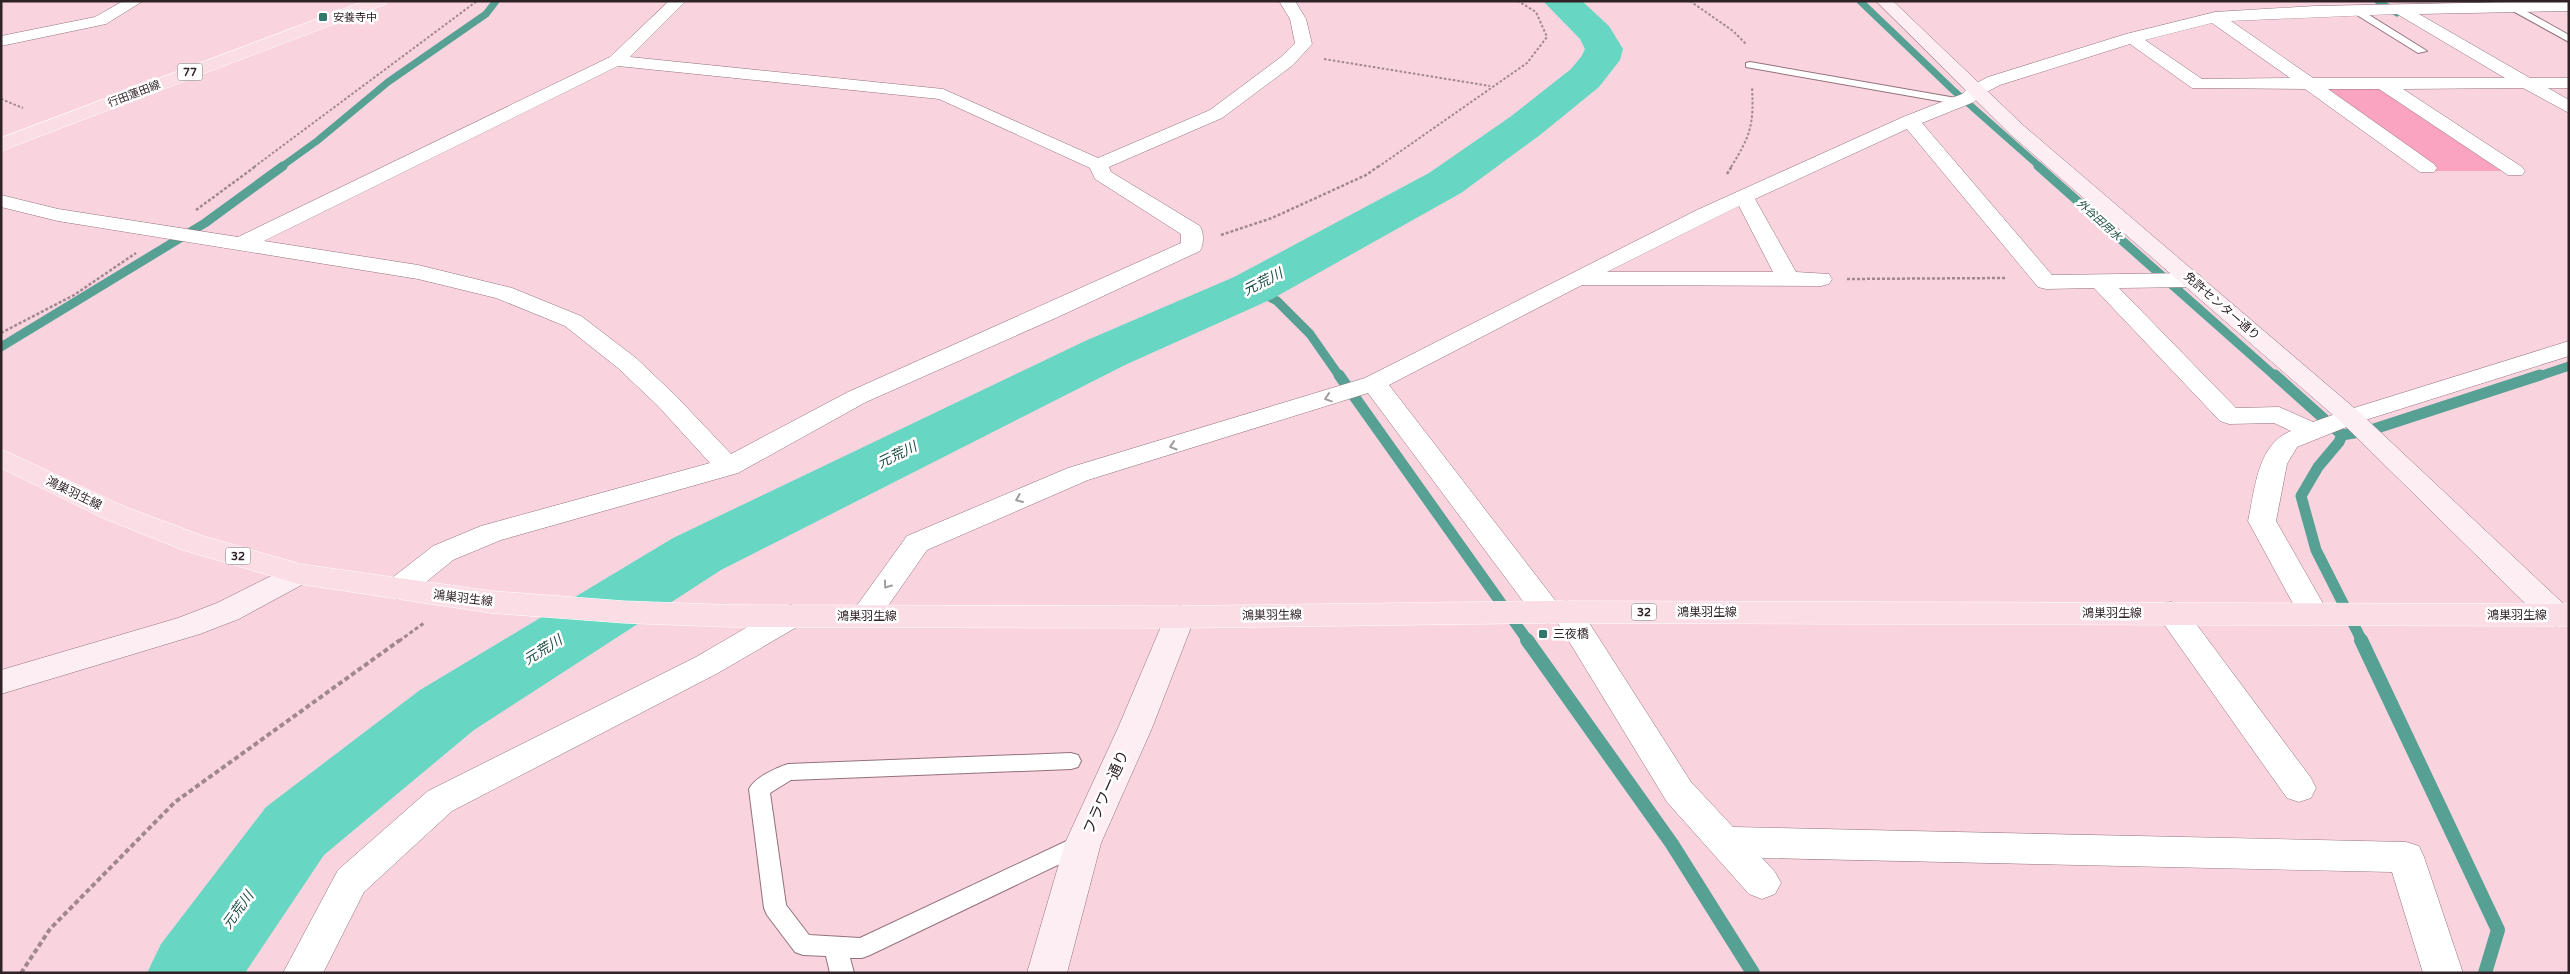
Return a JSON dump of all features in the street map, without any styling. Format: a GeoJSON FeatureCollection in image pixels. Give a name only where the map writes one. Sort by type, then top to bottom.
{"type":"FeatureCollection","features":[{"type":"Feature","properties":{"kind":"main road","name":"行田蓮田線"},"geometry":{"type":"LineString","coordinates":[[1,145],[380,1]]}},
{"type":"Feature","properties":{"kind":"main road","name":"鴻巣羽生線"},"geometry":{"type":"LineString","coordinates":[[1,457],[113,512],[193,543],[299,574],[491,602],[624,612],[731,616],[1180,617],[1557,612],[2562,615]]}},
{"type":"Feature","properties":{"kind":"street"},"geometry":{"type":"LineString","coordinates":[[1,41],[100,21],[135,1]]}},
{"type":"Feature","properties":{"kind":"street"},"geometry":{"type":"LineString","coordinates":[[243,243],[616,61],[678,1]]}},
{"type":"Feature","properties":{"kind":"street"},"geometry":{"type":"LineString","coordinates":[[1098,165],[1216,114],[1294,54],[1304,44],[1298,19],[1287,1]]}},
{"type":"Feature","properties":{"kind":"street","name":"免許センター通り"},"geometry":{"type":"LineString","coordinates":[[1884,1],[1965,96],[2017,130],[2350,417],[2562,615]]}},
{"type":"Feature","properties":{"kind":"street"},"geometry":{"type":"LineString","coordinates":[[865,615],[917,543],[1078,474],[1374,383],[1704,214],[1965,96],[1994,81],[2132,38],[2215,17],[2355,10],[2569,6]]}},
{"type":"Feature","properties":{"kind":"street"},"geometry":{"type":"LineString","coordinates":[[2401,10],[2569,108]]}},
{"type":"Feature","properties":{"kind":"street"},"geometry":{"type":"LineString","coordinates":[[2215,17],[2427,168]]}},
{"type":"Feature","properties":{"kind":"street"},"geometry":{"type":"LineString","coordinates":[[2132,38],[2198,84],[2569,83]]}},
{"type":"Feature","properties":{"kind":"street"},"geometry":{"type":"LineString","coordinates":[[398,589],[443,553],[491,533],[728,467],[857,397],[1050,312],[1192,246],[1192,231],[1102,175],[1098,165],[943,94],[616,61]]}},
{"type":"Feature","properties":{"kind":"street"},"geometry":{"type":"LineString","coordinates":[[2382,83],[2515,171]]}},
{"type":"Feature","properties":{"kind":"street"},"geometry":{"type":"LineString","coordinates":[[1910,121],[2046,282],[2192,280]]}},
{"type":"Feature","properties":{"kind":"street"},"geometry":{"type":"LineString","coordinates":[[1744,197],[1788,279]]}},
{"type":"Feature","properties":{"kind":"street"},"geometry":{"type":"LineString","coordinates":[[1,201],[58,215],[418,272],[504,293],[574,321],[634,369],[667,401],[728,467]]}},
{"type":"Feature","properties":{"kind":"street"},"geometry":{"type":"LineString","coordinates":[[1577,279],[1822,279]]}},
{"type":"Feature","properties":{"kind":"street"},"geometry":{"type":"LineString","coordinates":[[2100,281],[2229,416],[2279,416],[2312,432]]}},
{"type":"Feature","properties":{"kind":"street"},"geometry":{"type":"LineString","coordinates":[[2314,614],[2262,521],[2274,464],[2287,442],[2350,417],[2569,348]]}},
{"type":"Feature","properties":{"kind":"street"},"geometry":{"type":"LineString","coordinates":[[1374,383],[1557,612],[1678,792],[1762,883]]}},
{"type":"Feature","properties":{"kind":"street"},"geometry":{"type":"LineString","coordinates":[[1,682],[189,626],[228,610],[299,574]]}},
{"type":"Feature","properties":{"kind":"street"},"geometry":{"type":"LineString","coordinates":[[2171,613],[2299,788]]}},
{"type":"Feature","properties":{"kind":"street"},"geometry":{"type":"LineString","coordinates":[[303,973],[351,881],[440,800],[707,665],[791,616]]}},
{"type":"Feature","properties":{"kind":"street","name":"フラワー通り"},"geometry":{"type":"LineString","coordinates":[[1046,973],[1083,842],[1135,728],[1180,617]]}},
{"type":"Feature","properties":{"kind":"street"},"geometry":{"type":"LineString","coordinates":[[1724,842],[2406,857],[2443,973]]}},
{"type":"Feature","properties":{"kind":"lane"},"geometry":{"type":"LineString","coordinates":[[2514,8],[2569,39]]}},
{"type":"Feature","properties":{"kind":"lane"},"geometry":{"type":"LineString","coordinates":[[2355,10],[2422,51]]}},
{"type":"Feature","properties":{"kind":"lane"},"geometry":{"type":"LineString","coordinates":[[1750,66],[1965,96]]}},
{"type":"Feature","properties":{"kind":"lane"},"geometry":{"type":"LineString","coordinates":[[1071,761],[788,772],[759,789],[775,908],[803,945],[862,948],[1083,842]]}},
{"type":"Feature","properties":{"kind":"lane"},"geometry":{"type":"LineString","coordinates":[[835,946],[842,973]]}},
{"type":"Feature","properties":{"kind":"path"},"geometry":{"type":"LineString","coordinates":[[1,333],[74,295],[171,232],[477,1]]}},
{"type":"Feature","properties":{"kind":"path"},"geometry":{"type":"LineString","coordinates":[[1192,246],[1272,218],[1366,175],[1491,86],[1527,63],[1547,37],[1536,12],[1518,1]]}},
{"type":"Feature","properties":{"kind":"path"},"geometry":{"type":"LineString","coordinates":[[1690,1],[1743,40],[1749,50],[1754,117],[1744,146],[1704,214]]}},
{"type":"Feature","properties":{"kind":"path"},"geometry":{"type":"LineString","coordinates":[[1294,54],[1491,86]]}},
{"type":"Feature","properties":{"kind":"path"},"geometry":{"type":"LineString","coordinates":[[1822,279],[2044,278]]}},
{"type":"Feature","properties":{"kind":"path"},"geometry":{"type":"LineString","coordinates":[[22,973],[50,929],[175,802],[458,598]]}},
{"type":"Feature","properties":{"kind":"shaded area"},"geometry":{"type":"Polygon","coordinates":[[[2309,83],[2382,83],[2515,171],[2430,171],[2309,83]]]}},
{"type":"Feature","properties":{"kind":"waterway"},"geometry":{"type":"LineString","coordinates":[[281,167],[317,141],[388,82],[486,14],[496,1]]}},
{"type":"Feature","properties":{"kind":"waterway","name":"元荒川"},"geometry":{"type":"LineString","coordinates":[[193,973],[295,831],[447,710],[697,554],[1105,353],[1253,288],[1445,183],[1525,126],[1585,78],[1600,60],[1604,49],[1596,34],[1561,1]]}},
{"type":"Feature","properties":{"kind":"waterway","name":"外谷田用水"},"geometry":{"type":"LineString","coordinates":[[1860,1],[1953,90],[2040,167]]}},
{"type":"Feature","properties":{"kind":"waterway"},"geometry":{"type":"LineString","coordinates":[[2378,1],[2397,13]]}},
{"type":"Feature","properties":{"kind":"waterway"},"geometry":{"type":"LineString","coordinates":[[1,347],[205,223],[283,166]]}},
{"type":"Feature","properties":{"kind":"waterway","name":"外谷田用水"},"geometry":{"type":"LineString","coordinates":[[2038,166],[2276,377]]}},
{"type":"Feature","properties":{"kind":"waterway"},"geometry":{"type":"LineString","coordinates":[[1253,288],[1277,301],[1310,334],[1340,377]]}},
{"type":"Feature","properties":{"kind":"waterway"},"geometry":{"type":"LineString","coordinates":[[2536,377],[2569,366]]}},
{"type":"Feature","properties":{"kind":"waterway"},"geometry":{"type":"LineString","coordinates":[[1339,375],[1528,641]]}},
{"type":"Feature","properties":{"kind":"waterway","name":"外谷田用水"},"geometry":{"type":"LineString","coordinates":[[2275,375],[2342,435]]}},
{"type":"Feature","properties":{"kind":"waterway"},"geometry":{"type":"LineString","coordinates":[[2342,435],[2371,430],[2540,375]]}},
{"type":"Feature","properties":{"kind":"waterway"},"geometry":{"type":"LineString","coordinates":[[2342,435],[2339,442],[2318,467],[2301,496],[2316,550],[2362,641]]}},
{"type":"Feature","properties":{"kind":"waterway"},"geometry":{"type":"LineString","coordinates":[[1527,640],[1672,844],[1753,973]]}},
{"type":"Feature","properties":{"kind":"waterway"},"geometry":{"type":"LineString","coordinates":[[2361,640],[2498,930],[2485,973]]}},
{"type":"Feature","properties":{"kind":"place","name":"安養寺中"},"geometry":{"type":"Point","coordinates":[323,17]}},
{"type":"Feature","properties":{"kind":"place","name":"三夜橋"},"geometry":{"type":"Point","coordinates":[1543,634]}}]}
